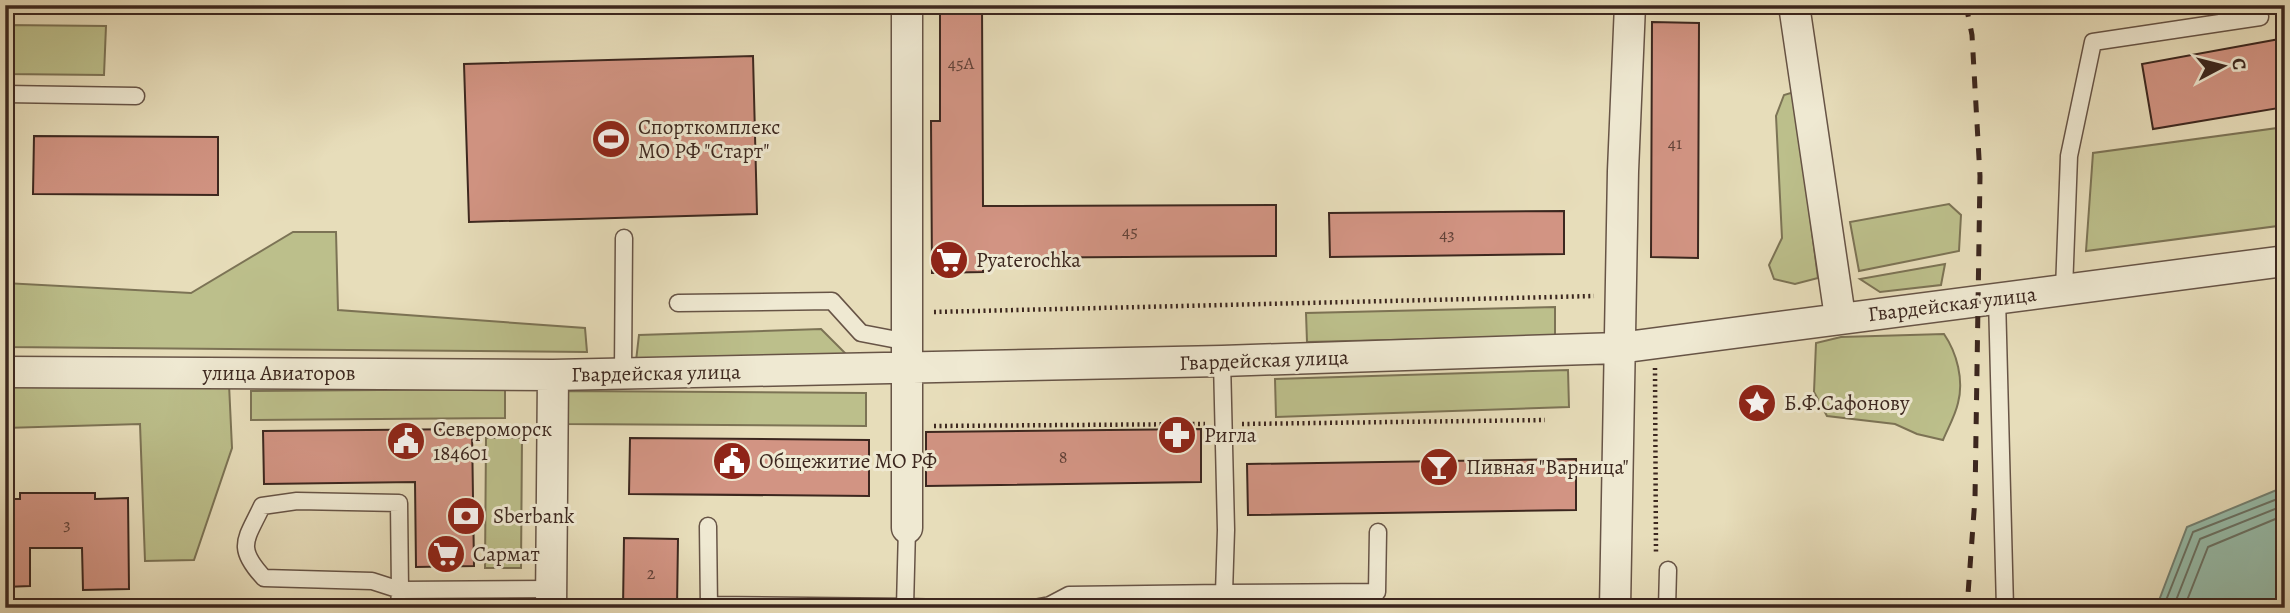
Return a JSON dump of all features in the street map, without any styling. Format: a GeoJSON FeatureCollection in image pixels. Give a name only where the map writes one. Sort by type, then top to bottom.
{"type":"FeatureCollection","features":[{"type":"Feature","properties":{"kind":"street"},"geometry":{"type":"LineString","coordinates":[[907,5],[907,528]]}},
{"type":"Feature","properties":{"kind":"street"},"geometry":{"type":"LineString","coordinates":[[1615,608],[1620,296],[1630,5]]}},
{"type":"Feature","properties":{"kind":"street"},"geometry":{"type":"LineString","coordinates":[[1794,5],[1840,317]]}},
{"type":"Feature","properties":{"kind":"street","name":"Гвардейская улица"},"geometry":{"type":"LineString","coordinates":[[551,599],[553,374],[623,373],[908,341],[1222,361],[1619,348],[1840,317],[2285,261]]}},
{"type":"Feature","properties":{"kind":"street","name":"улица Авиаторов"},"geometry":{"type":"LineString","coordinates":[[5,372],[553,374]]}},
{"type":"Feature","properties":{"kind":"lane"},"geometry":{"type":"LineString","coordinates":[[2064,290],[2069,156],[2093,42],[2260,17]]}},
{"type":"Feature","properties":{"kind":"lane"},"geometry":{"type":"LineString","coordinates":[[5,94],[136,96]]}},
{"type":"Feature","properties":{"kind":"lane"},"geometry":{"type":"LineString","coordinates":[[623,373],[624,238]]}},
{"type":"Feature","properties":{"kind":"lane"},"geometry":{"type":"LineString","coordinates":[[1997,298],[2005,608]]}},
{"type":"Feature","properties":{"kind":"lane"},"geometry":{"type":"LineString","coordinates":[[678,303],[832,301],[861,333],[908,341]]}},
{"type":"Feature","properties":{"kind":"lane"},"geometry":{"type":"LineString","coordinates":[[1222,361],[1226,530],[1224,593]]}},
{"type":"Feature","properties":{"kind":"lane"},"geometry":{"type":"LineString","coordinates":[[399,608],[400,590],[399,503],[297,501],[262,506],[244,543],[250,563],[264,578],[372,581],[400,590],[551,599]]}},
{"type":"Feature","properties":{"kind":"lane"},"geometry":{"type":"LineString","coordinates":[[708,526],[709,606],[946,608]]}},
{"type":"Feature","properties":{"kind":"lane"},"geometry":{"type":"LineString","coordinates":[[905,607],[907,528]]}},
{"type":"Feature","properties":{"kind":"lane"},"geometry":{"type":"LineString","coordinates":[[1044,607],[1069,595],[1377,592],[1378,532]]}},
{"type":"Feature","properties":{"kind":"lane"},"geometry":{"type":"LineString","coordinates":[[1667,608],[1668,570]]}},
{"type":"Feature","properties":{"kind":"path"},"geometry":{"type":"LineString","coordinates":[[908,341],[1620,296]]}},
{"type":"Feature","properties":{"kind":"path"},"geometry":{"type":"LineString","coordinates":[[1655,344],[1656,557]]}},
{"type":"Feature","properties":{"kind":"path"},"geometry":{"type":"LineString","coordinates":[[908,426],[1545,420]]}},
{"type":"Feature","properties":{"kind":"shaded area"},"geometry":{"type":"Polygon","coordinates":[[[5,25],[106,26],[104,75],[5,74],[5,25]]]}},
{"type":"Feature","properties":{"kind":"shaded area"},"geometry":{"type":"Polygon","coordinates":[[[1794,92],[1818,278],[1795,284],[1774,279],[1769,265],[1782,238],[1776,116],[1784,95],[1794,92]]]}},
{"type":"Feature","properties":{"kind":"shaded area"},"geometry":{"type":"Polygon","coordinates":[[[2285,127],[2285,225],[2086,251],[2093,153],[2285,127]]]}},
{"type":"Feature","properties":{"kind":"shaded area"},"geometry":{"type":"Polygon","coordinates":[[[1949,204],[1961,215],[1959,251],[1859,271],[1850,222],[1949,204]]]}},
{"type":"Feature","properties":{"kind":"shaded area"},"geometry":{"type":"Polygon","coordinates":[[[293,232],[336,232],[338,310],[585,328],[587,352],[5,347],[5,283],[191,293],[293,232]]]}},
{"type":"Feature","properties":{"kind":"shaded area"},"geometry":{"type":"Polygon","coordinates":[[[1945,264],[1941,285],[1880,292],[1860,279],[1945,264]]]}},
{"type":"Feature","properties":{"kind":"shaded area"},"geometry":{"type":"Polygon","coordinates":[[[1555,307],[1555,336],[1307,342],[1306,313],[1555,307]]]}},
{"type":"Feature","properties":{"kind":"shaded area"},"geometry":{"type":"Polygon","coordinates":[[[821,329],[850,358],[636,361],[639,335],[821,329]]]}},
{"type":"Feature","properties":{"kind":"shaded area"},"geometry":{"type":"Polygon","coordinates":[[[1944,334],[1956,358],[1960,394],[1943,440],[1917,434],[1895,424],[1827,416],[1814,392],[1816,343],[1841,337],[1944,334]]]}},
{"type":"Feature","properties":{"kind":"shaded area"},"geometry":{"type":"Polygon","coordinates":[[[1568,370],[1569,407],[1276,417],[1275,379],[1568,370]]]}},
{"type":"Feature","properties":{"kind":"shaded area"},"geometry":{"type":"Polygon","coordinates":[[[229,384],[232,448],[194,560],[145,561],[140,424],[5,428],[5,385],[229,384]]]}},
{"type":"Feature","properties":{"kind":"shaded area"},"geometry":{"type":"Polygon","coordinates":[[[505,389],[505,418],[251,420],[251,391],[505,389]]]}},
{"type":"Feature","properties":{"kind":"shaded area"},"geometry":{"type":"Polygon","coordinates":[[[565,391],[866,393],[866,426],[565,424],[565,391]]]}},
{"type":"Feature","properties":{"kind":"shaded area"},"geometry":{"type":"Polygon","coordinates":[[[486,438],[522,438],[521,568],[485,568],[486,438]]]}},
{"type":"Feature","properties":{"kind":"water"},"geometry":{"type":"Polygon","coordinates":[[[2279,489],[2285,489],[2285,608],[2152,608],[2158,603],[2187,527],[2279,489]]]}},
{"type":"Feature","properties":{"kind":"building"},"geometry":{"type":"Polygon","coordinates":[[[940,5],[982,5],[983,206],[1276,205],[1276,256],[983,258],[983,272],[932,273],[931,121],[940,121],[940,5]]]}},
{"type":"Feature","properties":{"kind":"building"},"geometry":{"type":"Polygon","coordinates":[[[1652,22],[1699,23],[1698,258],[1651,257],[1652,22]]]}},
{"type":"Feature","properties":{"kind":"building"},"geometry":{"type":"Polygon","coordinates":[[[2285,38],[2285,107],[2153,129],[2142,64],[2285,38]]]}},
{"type":"Feature","properties":{"kind":"building","name":"Спорткомплекс МО РФ \"Старт\""},"geometry":{"type":"Polygon","coordinates":[[[753,56],[757,214],[469,222],[464,64],[753,56]]]}},
{"type":"Feature","properties":{"kind":"building"},"geometry":{"type":"Polygon","coordinates":[[[34,136],[218,137],[218,195],[33,194],[34,136]]]}},
{"type":"Feature","properties":{"kind":"building"},"geometry":{"type":"Polygon","coordinates":[[[1564,211],[1564,254],[1330,257],[1329,213],[1564,211]]]}},
{"type":"Feature","properties":{"kind":"building"},"geometry":{"type":"Polygon","coordinates":[[[472,429],[474,566],[416,567],[415,482],[264,484],[263,431],[472,429]]]}},
{"type":"Feature","properties":{"kind":"building"},"geometry":{"type":"Polygon","coordinates":[[[1201,429],[1201,482],[926,486],[926,432],[1201,429]]]}},
{"type":"Feature","properties":{"kind":"building"},"geometry":{"type":"Polygon","coordinates":[[[630,438],[869,440],[869,496],[629,494],[630,438]]]}},
{"type":"Feature","properties":{"kind":"building"},"geometry":{"type":"Polygon","coordinates":[[[1576,459],[1576,510],[1248,515],[1247,464],[1576,459]]]}},
{"type":"Feature","properties":{"kind":"building"},"geometry":{"type":"Polygon","coordinates":[[[20,493],[95,493],[95,499],[128,498],[129,589],[83,590],[82,548],[30,548],[30,586],[5,587],[5,499],[20,499],[20,493]]]}},
{"type":"Feature","properties":{"kind":"building"},"geometry":{"type":"Polygon","coordinates":[[[624,538],[678,539],[677,608],[623,608],[624,538]]]}},
{"type":"Feature","properties":{"kind":"railway"},"geometry":{"type":"LineString","coordinates":[[1966,5],[1972,35],[1980,176],[1975,498],[1967,608]]}},
{"type":"Feature","properties":{"kind":"place","name":"Спорткомплекс МО РФ \"Старт\""},"geometry":{"type":"Point","coordinates":[611,139]}},
{"type":"Feature","properties":{"kind":"place","name":"Pyaterochka"},"geometry":{"type":"Point","coordinates":[949,260]}},
{"type":"Feature","properties":{"kind":"place","name":"Б.Ф.Сафонову"},"geometry":{"type":"Point","coordinates":[1757,403]}},
{"type":"Feature","properties":{"kind":"place","name":"Ригла"},"geometry":{"type":"Point","coordinates":[1177,435]}},
{"type":"Feature","properties":{"kind":"place","name":"Североморск 184601"},"geometry":{"type":"Point","coordinates":[406,441]}},
{"type":"Feature","properties":{"kind":"place","name":"Общежитие МО РФ"},"geometry":{"type":"Point","coordinates":[732,461]}},
{"type":"Feature","properties":{"kind":"place","name":"Пивная \"Варница\""},"geometry":{"type":"Point","coordinates":[1439,467]}},
{"type":"Feature","properties":{"kind":"place","name":"Sberbank"},"geometry":{"type":"Point","coordinates":[466,516]}},
{"type":"Feature","properties":{"kind":"place","name":"Сармат"},"geometry":{"type":"Point","coordinates":[446,554]}}]}
